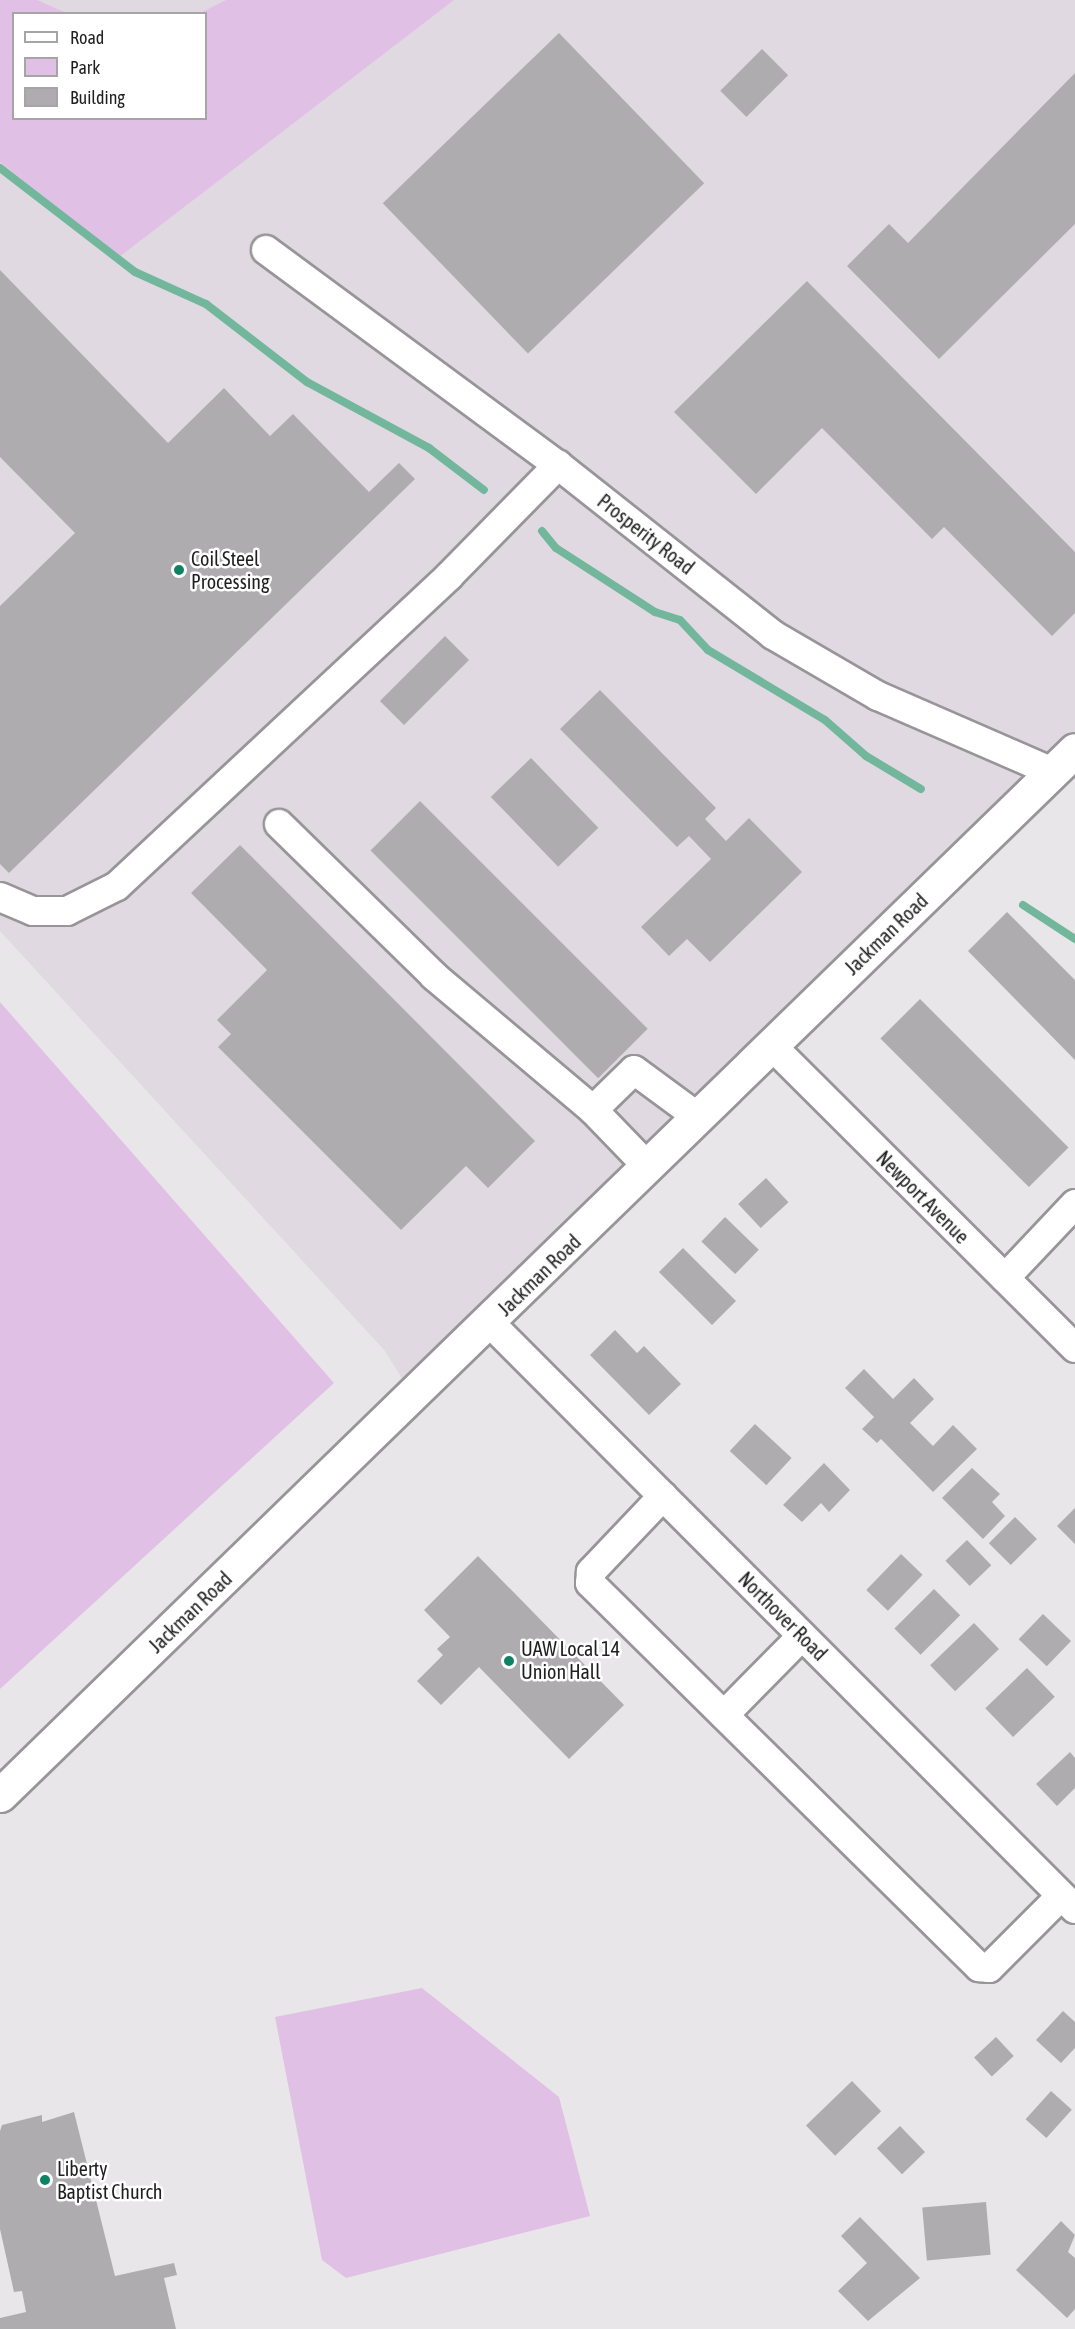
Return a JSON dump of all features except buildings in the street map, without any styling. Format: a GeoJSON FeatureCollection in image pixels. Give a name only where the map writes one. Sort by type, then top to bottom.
{"type":"FeatureCollection","features":[{"type":"Feature","properties":{"kind":"main road","name":"Jackman Road"},"geometry":{"type":"LineString","coordinates":[[0,1795],[490,1323],[1064,761]]}},
{"type":"Feature","properties":{"kind":"street","name":"Prosperity Road"},"geometry":{"type":"LineString","coordinates":[[266,250],[558,465],[773,635],[835,674],[1064,761]]}},
{"type":"Feature","properties":{"kind":"street"},"geometry":{"type":"LineString","coordinates":[[0,897],[33,911],[68,911],[117,886],[449,576],[558,465]]}},
{"type":"Feature","properties":{"kind":"street"},"geometry":{"type":"LineString","coordinates":[[279,824],[434,976],[593,1110],[648,1168]]}},
{"type":"Feature","properties":{"kind":"street","name":"Newport Avenue"},"geometry":{"type":"LineString","coordinates":[[772,1046],[1075,1348]]}},
{"type":"Feature","properties":{"kind":"street"},"geometry":{"type":"LineString","coordinates":[[593,1110],[634,1070],[699,1118]]}},
{"type":"Feature","properties":{"kind":"street"},"geometry":{"type":"LineString","coordinates":[[1005,1278],[1075,1204]]}},
{"type":"Feature","properties":{"kind":"street","name":"Northover Road"},"geometry":{"type":"LineString","coordinates":[[490,1323],[1068,1903]]}},
{"type":"Feature","properties":{"kind":"street"},"geometry":{"type":"LineString","coordinates":[[663,1496],[591,1572],[590,1583],[979,1967],[989,1968],[1068,1903]]}},
{"type":"Feature","properties":{"kind":"street"},"geometry":{"type":"LineString","coordinates":[[724,1715],[802,1636]]}},
{"type":"Feature","properties":{"kind":"shaded area"},"geometry":{"type":"Polygon","coordinates":[[[0,0],[1075,0],[1075,744],[413,1397],[385,1351],[0,931],[0,0]]]}},
{"type":"Feature","properties":{"kind":"green space"},"geometry":{"type":"Polygon","coordinates":[[[0,0],[37,0],[65,12],[12,12],[12,120],[207,120],[207,12],[202,12],[226,0],[454,0],[119,257],[0,162],[0,0]]]}},
{"type":"Feature","properties":{"kind":"green space"},"geometry":{"type":"Polygon","coordinates":[[[0,1002],[334,1383],[0,1689],[0,1002]]]}},
{"type":"Feature","properties":{"kind":"green space"},"geometry":{"type":"Polygon","coordinates":[[[422,1988],[559,2097],[590,2216],[346,2278],[322,2260],[275,2017],[422,1988]]]}},
{"type":"Feature","properties":{"kind":"waterway"},"geometry":{"type":"LineString","coordinates":[[0,168],[135,272],[206,304],[307,382],[429,448],[484,490]]}},
{"type":"Feature","properties":{"kind":"waterway"},"geometry":{"type":"LineString","coordinates":[[542,531],[556,548],[655,612],[680,620],[708,650],[825,720],[866,756],[921,789]]}},
{"type":"Feature","properties":{"kind":"waterway"},"geometry":{"type":"LineString","coordinates":[[1023,905],[1075,939]]}},
{"type":"Feature","properties":{"kind":"place","name":"Coil Steel Processing"},"geometry":{"type":"Point","coordinates":[179,570]}},
{"type":"Feature","properties":{"kind":"place","name":"UAW Local 14 Union Hall"},"geometry":{"type":"Point","coordinates":[509,1661]}},
{"type":"Feature","properties":{"kind":"place","name":"Liberty Baptist Church"},"geometry":{"type":"Point","coordinates":[45,2180]}}]}
